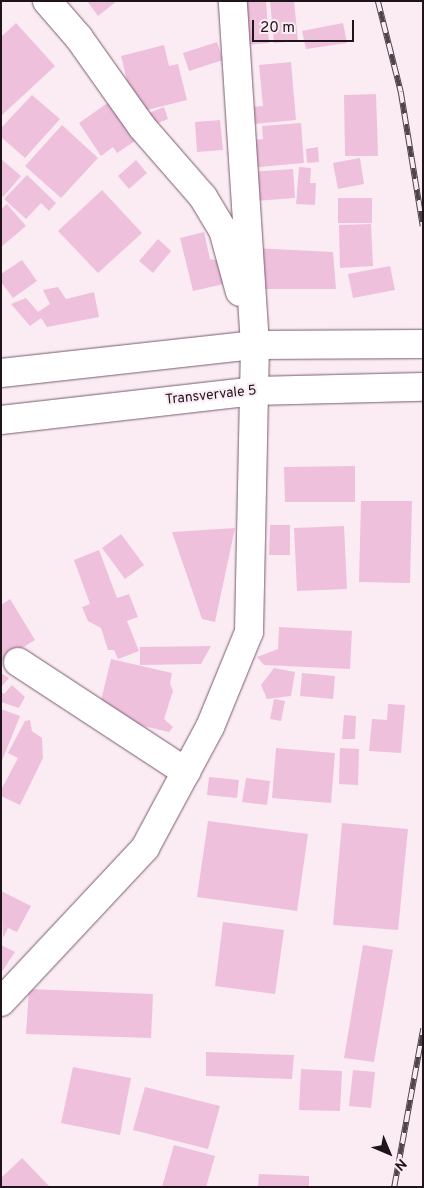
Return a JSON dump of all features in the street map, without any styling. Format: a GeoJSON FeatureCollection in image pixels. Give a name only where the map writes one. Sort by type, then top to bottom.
{"type":"FeatureCollection","features":[{"type":"Feature","properties":{"kind":"street"},"geometry":{"type":"LineString","coordinates":[[47,1],[79,38],[142,127],[203,197],[218,222],[255,344]]}},
{"type":"Feature","properties":{"kind":"street"},"geometry":{"type":"LineString","coordinates":[[1,1002],[145,848],[210,727],[249,632],[255,344],[233,1]]}},
{"type":"Feature","properties":{"kind":"street"},"geometry":{"type":"LineString","coordinates":[[1,373],[255,344],[412,344]]}},
{"type":"Feature","properties":{"kind":"street","name":"Transvervale 5"},"geometry":{"type":"LineString","coordinates":[[1,420],[254,391],[413,387]]}},
{"type":"Feature","properties":{"kind":"street"},"geometry":{"type":"LineString","coordinates":[[18,662],[186,772]]}},
{"type":"Feature","properties":{"kind":"building"},"geometry":{"type":"Polygon","coordinates":[[[87,1],[117,1],[98,16],[87,1]]]}},
{"type":"Feature","properties":{"kind":"building"},"geometry":{"type":"Polygon","coordinates":[[[242,1],[266,1],[269,43],[246,45],[242,1]]]}},
{"type":"Feature","properties":{"kind":"building"},"geometry":{"type":"Polygon","coordinates":[[[270,1],[294,1],[298,41],[274,43],[270,1]]]}},
{"type":"Feature","properties":{"kind":"building"},"geometry":{"type":"Polygon","coordinates":[[[16,23],[55,66],[1,116],[1,37],[16,23]]]}},
{"type":"Feature","properties":{"kind":"building"},"geometry":{"type":"Polygon","coordinates":[[[343,23],[347,43],[306,49],[302,31],[343,23]]]}},
{"type":"Feature","properties":{"kind":"building"},"geometry":{"type":"Polygon","coordinates":[[[217,42],[223,60],[189,71],[183,53],[217,42]]]}},
{"type":"Feature","properties":{"kind":"building"},"geometry":{"type":"Polygon","coordinates":[[[164,45],[169,66],[178,64],[187,100],[135,113],[121,56],[164,45]]]}},
{"type":"Feature","properties":{"kind":"building"},"geometry":{"type":"Polygon","coordinates":[[[291,62],[296,120],[253,124],[252,107],[263,106],[259,65],[291,62]]]}},
{"type":"Feature","properties":{"kind":"building"},"geometry":{"type":"Polygon","coordinates":[[[376,94],[378,156],[345,156],[344,95],[376,94]]]}},
{"type":"Feature","properties":{"kind":"building"},"geometry":{"type":"Polygon","coordinates":[[[32,95],[60,119],[25,158],[1,137],[1,128],[32,95]]]}},
{"type":"Feature","properties":{"kind":"building"},"geometry":{"type":"Polygon","coordinates":[[[109,102],[135,141],[117,153],[113,147],[101,156],[79,123],[109,102]]]}},
{"type":"Feature","properties":{"kind":"building"},"geometry":{"type":"Polygon","coordinates":[[[164,107],[168,119],[148,127],[144,115],[164,107]]]}},
{"type":"Feature","properties":{"kind":"building"},"geometry":{"type":"Polygon","coordinates":[[[220,120],[223,150],[197,152],[195,122],[220,120]]]}},
{"type":"Feature","properties":{"kind":"building"},"geometry":{"type":"Polygon","coordinates":[[[301,123],[304,163],[248,168],[246,141],[263,139],[262,126],[301,123]]]}},
{"type":"Feature","properties":{"kind":"building"},"geometry":{"type":"Polygon","coordinates":[[[62,125],[98,158],[61,198],[25,166],[62,125]]]}},
{"type":"Feature","properties":{"kind":"building"},"geometry":{"type":"Polygon","coordinates":[[[318,147],[319,162],[307,163],[306,149],[318,147]]]}},
{"type":"Feature","properties":{"kind":"building"},"geometry":{"type":"Polygon","coordinates":[[[360,158],[364,184],[338,189],[333,163],[360,158]]]}},
{"type":"Feature","properties":{"kind":"building"},"geometry":{"type":"Polygon","coordinates":[[[1,159],[21,176],[3,197],[1,195],[1,159]]]}},
{"type":"Feature","properties":{"kind":"building"},"geometry":{"type":"Polygon","coordinates":[[[136,160],[147,173],[129,189],[118,176],[136,160]]]}},
{"type":"Feature","properties":{"kind":"building"},"geometry":{"type":"Polygon","coordinates":[[[299,167],[311,168],[310,183],[316,183],[315,205],[296,204],[299,167]]]}},
{"type":"Feature","properties":{"kind":"building"},"geometry":{"type":"Polygon","coordinates":[[[293,169],[295,198],[255,201],[252,172],[293,169]]]}},
{"type":"Feature","properties":{"kind":"building"},"geometry":{"type":"Polygon","coordinates":[[[27,175],[56,203],[49,211],[41,203],[26,219],[4,199],[27,175]]]}},
{"type":"Feature","properties":{"kind":"building"},"geometry":{"type":"Polygon","coordinates":[[[102,190],[142,233],[98,273],[58,231],[102,190]]]}},
{"type":"Feature","properties":{"kind":"building"},"geometry":{"type":"Polygon","coordinates":[[[338,198],[372,198],[372,223],[338,223],[338,198]]]}},
{"type":"Feature","properties":{"kind":"building"},"geometry":{"type":"Polygon","coordinates":[[[7,204],[26,226],[1,247],[1,209],[7,204]]]}},
{"type":"Feature","properties":{"kind":"building"},"geometry":{"type":"Polygon","coordinates":[[[371,224],[373,266],[340,268],[339,225],[371,224]]]}},
{"type":"Feature","properties":{"kind":"building"},"geometry":{"type":"Polygon","coordinates":[[[204,232],[210,259],[223,261],[228,283],[193,291],[180,238],[204,232]]]}},
{"type":"Feature","properties":{"kind":"building"},"geometry":{"type":"Polygon","coordinates":[[[158,239],[171,251],[153,273],[139,261],[158,239]]]}},
{"type":"Feature","properties":{"kind":"building"},"geometry":{"type":"Polygon","coordinates":[[[252,248],[333,252],[336,289],[254,289],[252,248]]]}},
{"type":"Feature","properties":{"kind":"building"},"geometry":{"type":"Polygon","coordinates":[[[22,260],[37,281],[13,298],[1,282],[1,274],[22,260]]]}},
{"type":"Feature","properties":{"kind":"building"},"geometry":{"type":"Polygon","coordinates":[[[390,266],[395,290],[353,298],[348,274],[390,266]]]}},
{"type":"Feature","properties":{"kind":"building"},"geometry":{"type":"Polygon","coordinates":[[[58,287],[66,299],[94,292],[99,317],[47,327],[41,318],[30,326],[11,304],[26,298],[38,312],[50,304],[43,290],[58,287]]]}},
{"type":"Feature","properties":{"kind":"building"},"geometry":{"type":"Polygon","coordinates":[[[355,466],[355,502],[285,502],[284,467],[355,466]]]}},
{"type":"Feature","properties":{"kind":"building"},"geometry":{"type":"Polygon","coordinates":[[[361,501],[412,501],[410,583],[359,582],[361,501]]]}},
{"type":"Feature","properties":{"kind":"building"},"geometry":{"type":"Polygon","coordinates":[[[270,525],[290,525],[290,555],[269,555],[270,525]]]}},
{"type":"Feature","properties":{"kind":"building"},"geometry":{"type":"Polygon","coordinates":[[[344,526],[347,589],[297,591],[294,528],[344,526]]]}},
{"type":"Feature","properties":{"kind":"building"},"geometry":{"type":"Polygon","coordinates":[[[235,528],[215,622],[202,619],[172,532],[235,528]]]}},
{"type":"Feature","properties":{"kind":"building"},"geometry":{"type":"Polygon","coordinates":[[[121,534],[144,565],[125,579],[102,548],[121,534]]]}},
{"type":"Feature","properties":{"kind":"building"},"geometry":{"type":"Polygon","coordinates":[[[99,550],[117,598],[129,594],[138,617],[127,621],[139,651],[118,659],[114,650],[108,650],[101,628],[88,621],[82,607],[90,604],[74,560],[99,550]]]}},
{"type":"Feature","properties":{"kind":"building"},"geometry":{"type":"Polygon","coordinates":[[[10,599],[35,640],[1,661],[1,605],[10,599]]]}},
{"type":"Feature","properties":{"kind":"building"},"geometry":{"type":"Polygon","coordinates":[[[279,627],[352,631],[350,669],[264,665],[257,657],[278,649],[279,627]]]}},
{"type":"Feature","properties":{"kind":"building"},"geometry":{"type":"Polygon","coordinates":[[[211,646],[201,664],[140,665],[140,647],[211,646]]]}},
{"type":"Feature","properties":{"kind":"building"},"geometry":{"type":"Polygon","coordinates":[[[111,659],[172,673],[170,683],[173,691],[164,719],[173,727],[169,732],[113,719],[99,709],[111,659]]]}},
{"type":"Feature","properties":{"kind":"building"},"geometry":{"type":"Polygon","coordinates":[[[274,668],[295,672],[291,696],[267,699],[261,685],[274,668]]]}},
{"type":"Feature","properties":{"kind":"building"},"geometry":{"type":"Polygon","coordinates":[[[1,673],[9,678],[1,687],[1,673]]]}},
{"type":"Feature","properties":{"kind":"building"},"geometry":{"type":"Polygon","coordinates":[[[302,673],[335,676],[333,699],[300,696],[302,673]]]}},
{"type":"Feature","properties":{"kind":"building"},"geometry":{"type":"Polygon","coordinates":[[[12,685],[25,697],[19,708],[1,702],[1,692],[4,694],[12,685]]]}},
{"type":"Feature","properties":{"kind":"building"},"geometry":{"type":"Polygon","coordinates":[[[274,699],[285,701],[281,721],[270,719],[274,699]]]}},
{"type":"Feature","properties":{"kind":"building"},"geometry":{"type":"Polygon","coordinates":[[[388,704],[405,705],[401,753],[369,751],[372,719],[387,720],[388,704]]]}},
{"type":"Feature","properties":{"kind":"building"},"geometry":{"type":"Polygon","coordinates":[[[1,709],[20,716],[1,763],[1,709]]]}},
{"type":"Feature","properties":{"kind":"building"},"geometry":{"type":"Polygon","coordinates":[[[344,715],[356,716],[355,739],[342,739],[344,715]]]}},
{"type":"Feature","properties":{"kind":"building"},"geometry":{"type":"Polygon","coordinates":[[[30,720],[32,731],[42,738],[43,758],[20,805],[1,796],[1,790],[18,758],[8,753],[25,721],[30,720]]]}},
{"type":"Feature","properties":{"kind":"building"},"geometry":{"type":"Polygon","coordinates":[[[276,748],[335,753],[331,803],[272,798],[276,748]]]}},
{"type":"Feature","properties":{"kind":"building"},"geometry":{"type":"Polygon","coordinates":[[[340,748],[359,749],[358,785],[339,784],[340,748]]]}},
{"type":"Feature","properties":{"kind":"building"},"geometry":{"type":"Polygon","coordinates":[[[209,777],[239,780],[237,798],[207,795],[209,777]]]}},
{"type":"Feature","properties":{"kind":"building"},"geometry":{"type":"Polygon","coordinates":[[[246,778],[270,781],[267,805],[242,802],[246,778]]]}},
{"type":"Feature","properties":{"kind":"building"},"geometry":{"type":"Polygon","coordinates":[[[208,821],[308,834],[297,911],[197,897],[208,821]]]}},
{"type":"Feature","properties":{"kind":"building"},"geometry":{"type":"Polygon","coordinates":[[[342,823],[408,829],[398,930],[333,925],[342,823]]]}},
{"type":"Feature","properties":{"kind":"building"},"geometry":{"type":"Polygon","coordinates":[[[1,891],[31,906],[17,932],[8,928],[3,938],[1,891]]]}},
{"type":"Feature","properties":{"kind":"building"},"geometry":{"type":"Polygon","coordinates":[[[223,922],[284,930],[275,994],[215,986],[223,922]]]}},
{"type":"Feature","properties":{"kind":"building"},"geometry":{"type":"Polygon","coordinates":[[[1,945],[15,952],[1,973],[1,945]]]}},
{"type":"Feature","properties":{"kind":"building"},"geometry":{"type":"Polygon","coordinates":[[[363,945],[393,950],[374,1062],[344,1058],[363,945]]]}},
{"type":"Feature","properties":{"kind":"building"},"geometry":{"type":"Polygon","coordinates":[[[29,989],[153,994],[151,1038],[26,1034],[29,989]]]}},
{"type":"Feature","properties":{"kind":"building"},"geometry":{"type":"Polygon","coordinates":[[[206,1052],[294,1055],[292,1079],[206,1076],[206,1052]]]}},
{"type":"Feature","properties":{"kind":"building"},"geometry":{"type":"Polygon","coordinates":[[[73,1067],[131,1078],[120,1135],[61,1123],[73,1067]]]}},
{"type":"Feature","properties":{"kind":"building"},"geometry":{"type":"Polygon","coordinates":[[[301,1069],[342,1071],[340,1111],[299,1110],[301,1069]]]}},
{"type":"Feature","properties":{"kind":"building"},"geometry":{"type":"Polygon","coordinates":[[[353,1070],[375,1072],[371,1108],[349,1106],[353,1070]]]}},
{"type":"Feature","properties":{"kind":"building"},"geometry":{"type":"Polygon","coordinates":[[[145,1087],[220,1106],[208,1149],[133,1130],[145,1087]]]}},
{"type":"Feature","properties":{"kind":"building"},"geometry":{"type":"Polygon","coordinates":[[[174,1145],[215,1156],[206,1187],[162,1187],[174,1145]]]}},
{"type":"Feature","properties":{"kind":"building"},"geometry":{"type":"Polygon","coordinates":[[[22,1158],[50,1187],[1,1187],[1,1178],[22,1158]]]}},
{"type":"Feature","properties":{"kind":"building"},"geometry":{"type":"Polygon","coordinates":[[[259,1174],[309,1176],[309,1187],[258,1187],[259,1174]]]}},
{"type":"Feature","properties":{"kind":"railway"},"geometry":{"type":"LineString","coordinates":[[378,1],[401,92],[423,226]]}},
{"type":"Feature","properties":{"kind":"railway"},"geometry":{"type":"LineString","coordinates":[[394,1187],[423,1029]]}}]}
